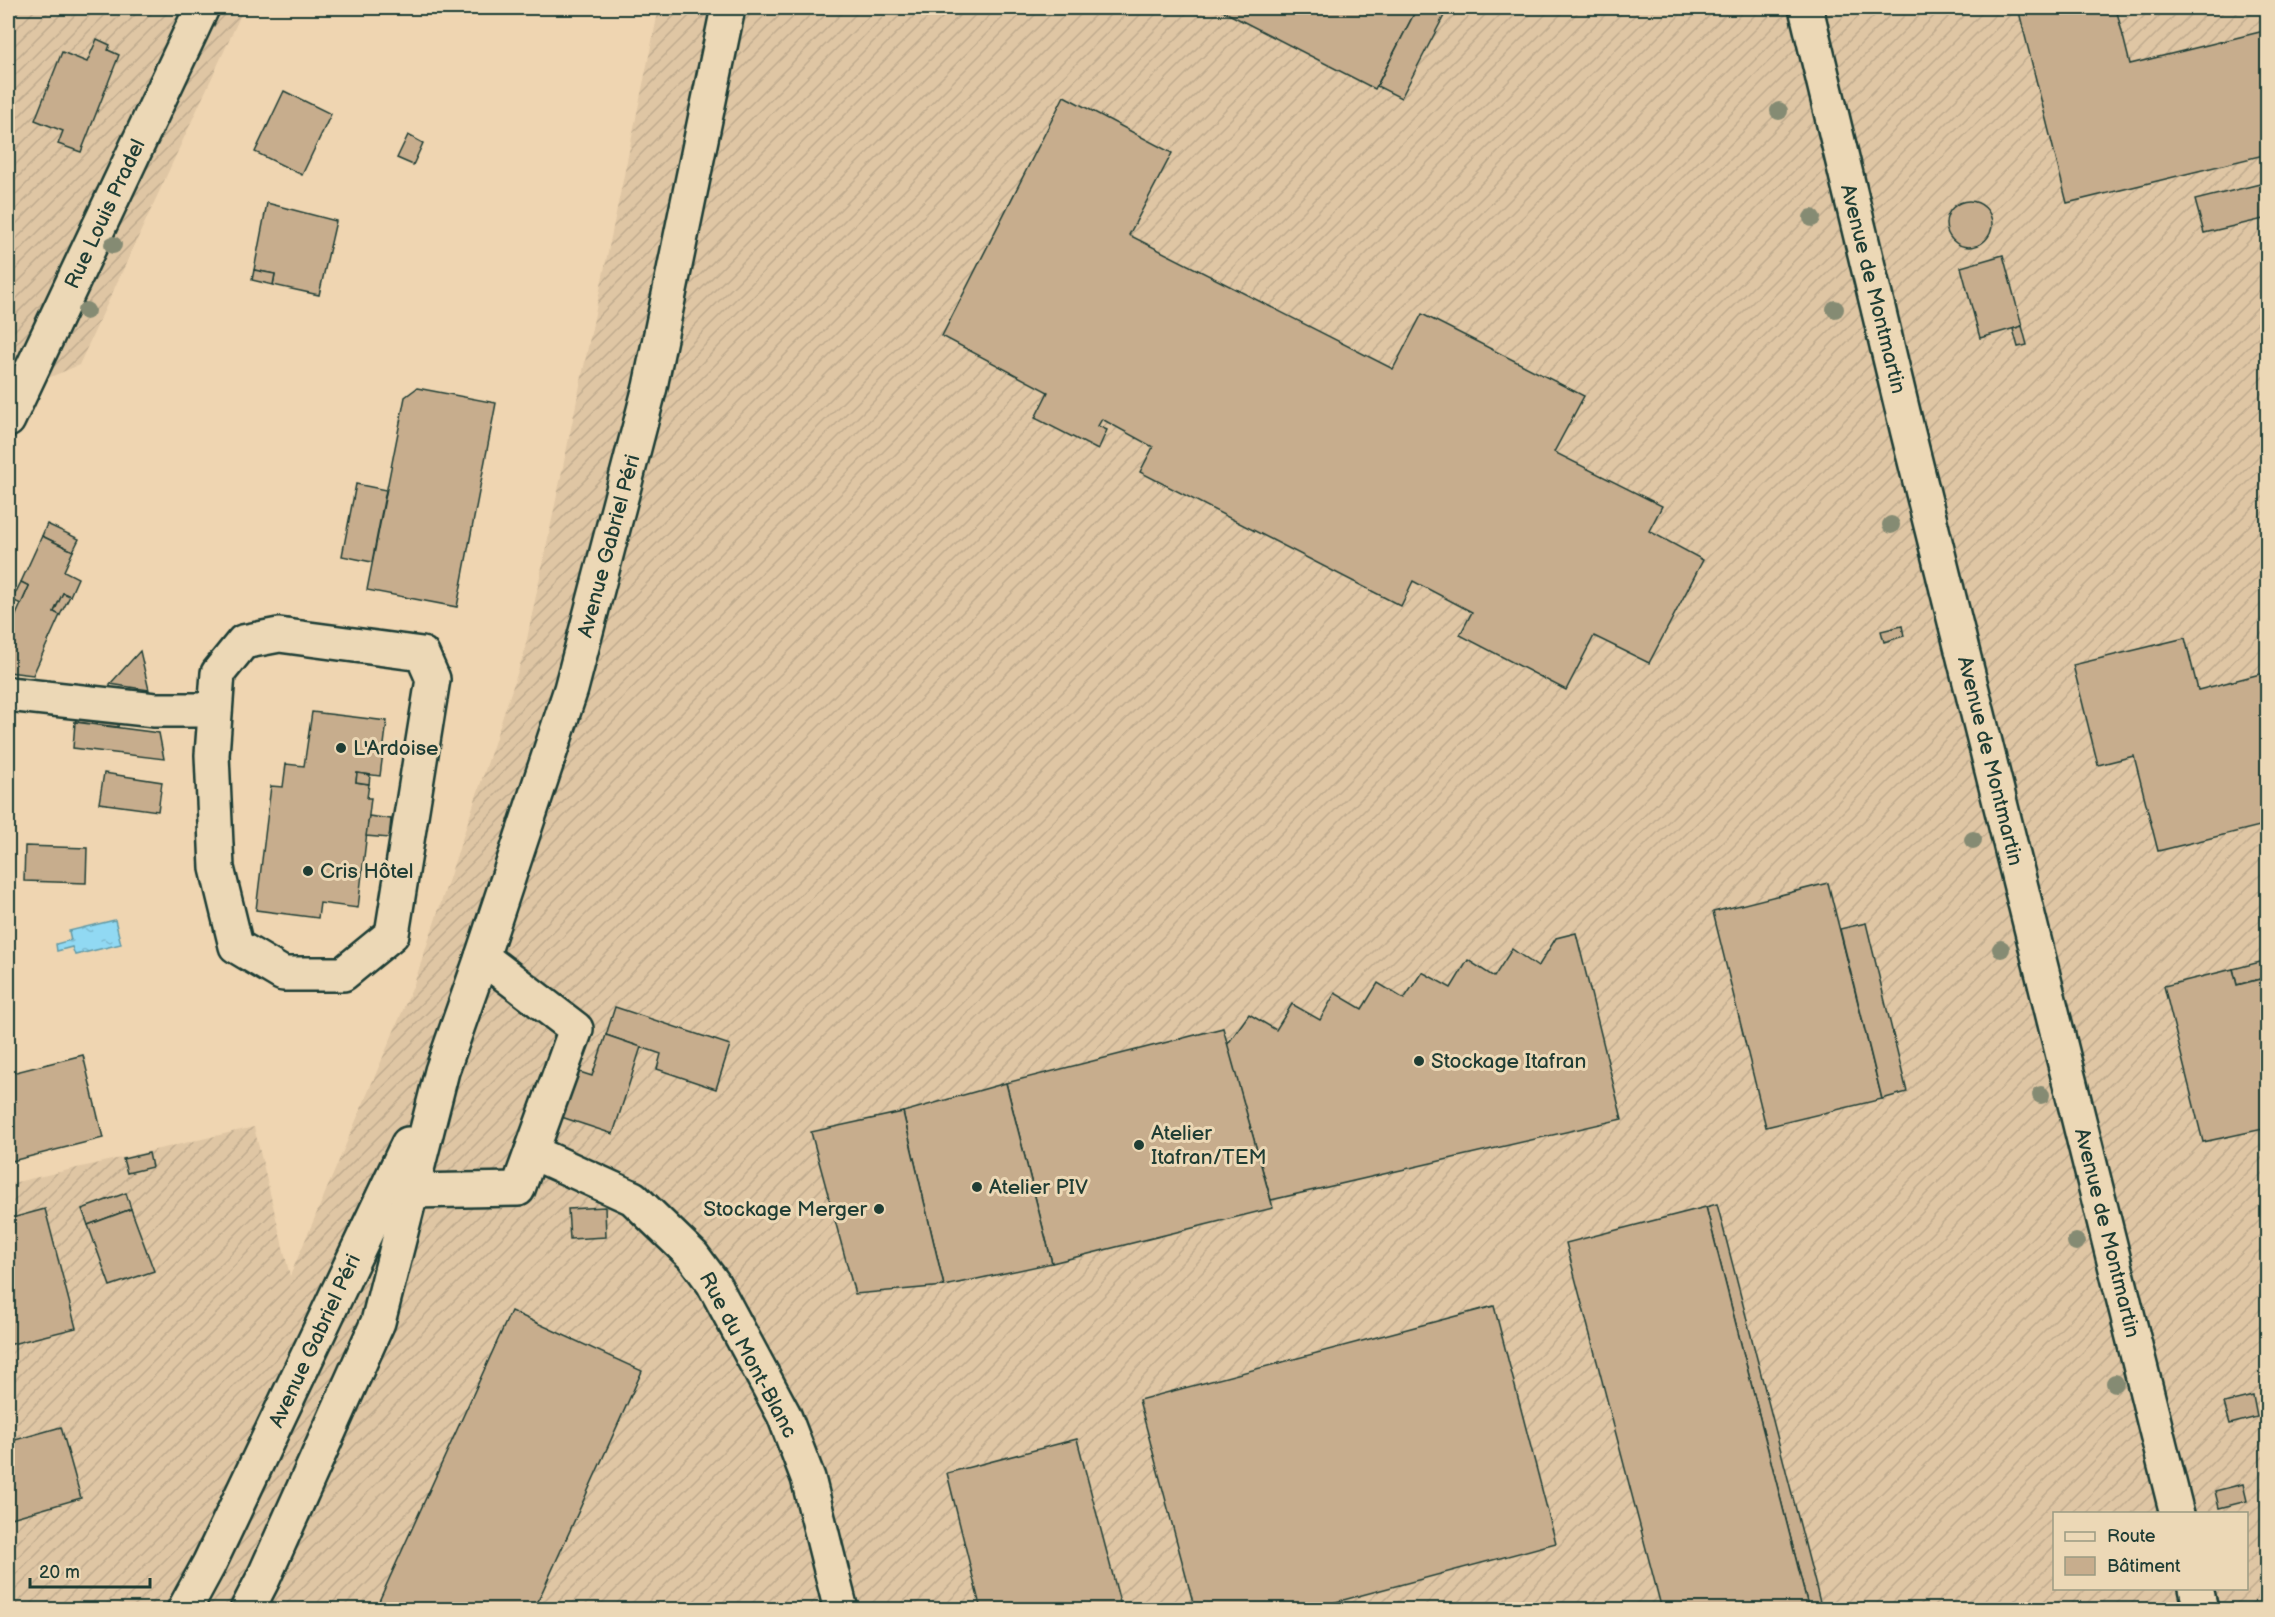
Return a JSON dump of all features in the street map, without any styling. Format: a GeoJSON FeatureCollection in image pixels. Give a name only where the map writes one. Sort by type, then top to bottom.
{"type":"FeatureCollection","features":[{"type":"Feature","properties":{"kind":"main road","name":"Rue Louis Pradel"},"geometry":{"type":"LineString","coordinates":[[8,418],[202,8]]}},
{"type":"Feature","properties":{"kind":"main road","name":"Avenue Gabriel Péri"},"geometry":{"type":"LineString","coordinates":[[247,1610],[378,1322],[442,1071],[571,689],[650,387],[728,8]]}},
{"type":"Feature","properties":{"kind":"main road","name":"Avenue de Montmartin"},"geometry":{"type":"LineString","coordinates":[[1806,8],[1911,445],[2177,1512]]}},
{"type":"Feature","properties":{"kind":"main road"},"geometry":{"type":"LineString","coordinates":[[279,635],[422,654],[433,679],[392,934],[343,974],[283,974],[236,946],[217,868],[212,755],[215,710],[218,673],[243,642],[279,635]]}},
{"type":"Feature","properties":{"kind":"main road"},"geometry":{"type":"LineString","coordinates":[[8,694],[154,710],[215,710]]}},
{"type":"Feature","properties":{"kind":"main road"},"geometry":{"type":"LineString","coordinates":[[411,1191],[518,1189],[576,1029],[482,957]]}},
{"type":"Feature","properties":{"kind":"main road","name":"Avenue Gabriel Péri"},"geometry":{"type":"LineString","coordinates":[[184,1610],[209,1564],[442,1071]]}},
{"type":"Feature","properties":{"kind":"main road","name":"Rue du Mont-Blanc"},"geometry":{"type":"LineString","coordinates":[[532,1152],[633,1198],[693,1256],[713,1283],[784,1416],[808,1478],[841,1610]]}},
{"type":"Feature","properties":{"kind":"main road"},"geometry":{"type":"LineString","coordinates":[[2196,1590],[2201,1610]]}},
{"type":"Feature","properties":{"kind":"shaded area"},"geometry":{"type":"Polygon","coordinates":[[[8,8],[244,8],[79,365],[8,395],[8,8]]]}},
{"type":"Feature","properties":{"kind":"shaded area"},"geometry":{"type":"Polygon","coordinates":[[[659,8],[2267,8],[2267,1609],[8,1609],[8,1184],[254,1127],[290,1276],[414,984],[524,653],[659,8]],[[1576,933],[1556,938],[1538,967],[1512,949],[1494,977],[1451,988],[1422,972],[1404,999],[1378,983],[1362,1009],[1335,994],[1320,1020],[1292,1004],[1276,1030],[1249,1015],[1227,1045],[1272,1200],[1622,1118],[1576,933]]]}},
{"type":"Feature","properties":{"kind":"water"},"geometry":{"type":"Polygon","coordinates":[[[115,920],[121,944],[75,955],[72,947],[57,951],[56,944],[71,940],[69,931],[115,920]]]}},
{"type":"Feature","properties":{"kind":"building"},"geometry":{"type":"Polygon","coordinates":[[[1217,8],[1417,8],[1375,89],[1217,8]]]}},
{"type":"Feature","properties":{"kind":"building"},"geometry":{"type":"Polygon","coordinates":[[[1417,8],[1448,8],[1401,98],[1377,86],[1417,8]]]}},
{"type":"Feature","properties":{"kind":"building"},"geometry":{"type":"Polygon","coordinates":[[[2018,8],[2116,8],[2130,64],[2268,30],[2268,154],[2067,203],[2018,8]]]}},
{"type":"Feature","properties":{"kind":"building"},"geometry":{"type":"Polygon","coordinates":[[[97,39],[110,45],[108,50],[119,55],[81,152],[58,144],[63,131],[35,120],[62,52],[87,62],[97,39]]]}},
{"type":"Feature","properties":{"kind":"building"},"geometry":{"type":"Polygon","coordinates":[[[284,91],[331,114],[302,175],[255,152],[284,91]]]}},
{"type":"Feature","properties":{"kind":"building"},"geometry":{"type":"Polygon","coordinates":[[[1064,96],[1172,153],[1129,235],[1393,369],[1422,314],[1584,396],[1554,452],[1662,506],[1649,531],[1703,560],[1649,663],[1594,636],[1566,690],[1460,635],[1472,612],[1413,581],[1401,606],[1140,472],[1153,447],[1102,419],[1098,426],[1107,430],[1098,450],[1035,418],[1048,392],[942,336],[1064,96]]]}},
{"type":"Feature","properties":{"kind":"building"},"geometry":{"type":"Polygon","coordinates":[[[408,135],[423,143],[413,165],[397,158],[408,135]]]}},
{"type":"Feature","properties":{"kind":"building"},"geometry":{"type":"Polygon","coordinates":[[[2268,182],[2268,218],[2204,233],[2195,200],[2268,182]]]}},
{"type":"Feature","properties":{"kind":"building"},"geometry":{"type":"Polygon","coordinates":[[[1969,201],[1985,208],[1992,224],[1985,240],[1969,247],[1953,240],[1946,224],[1953,208],[1969,201]]]}},
{"type":"Feature","properties":{"kind":"building"},"geometry":{"type":"Polygon","coordinates":[[[267,203],[336,221],[319,295],[273,285],[275,274],[254,270],[267,203]]]}},
{"type":"Feature","properties":{"kind":"building"},"geometry":{"type":"Polygon","coordinates":[[[2003,255],[2022,326],[1980,338],[1961,267],[2003,255]]]}},
{"type":"Feature","properties":{"kind":"building"},"geometry":{"type":"Polygon","coordinates":[[[254,270],[275,274],[273,285],[252,280],[254,270]]]}},
{"type":"Feature","properties":{"kind":"building"},"geometry":{"type":"Polygon","coordinates":[[[2022,326],[2027,345],[2018,347],[2013,329],[2022,326]]]}},
{"type":"Feature","properties":{"kind":"building"},"geometry":{"type":"Polygon","coordinates":[[[417,388],[496,403],[457,607],[367,590],[405,397],[417,388]]]}},
{"type":"Feature","properties":{"kind":"building"},"geometry":{"type":"Polygon","coordinates":[[[356,484],[386,490],[372,562],[342,556],[356,484]]]}},
{"type":"Feature","properties":{"kind":"building"},"geometry":{"type":"Polygon","coordinates":[[[47,524],[79,539],[73,551],[42,536],[47,524]]]}},
{"type":"Feature","properties":{"kind":"building"},"geometry":{"type":"Polygon","coordinates":[[[42,536],[73,551],[64,571],[78,578],[70,596],[63,593],[54,612],[60,615],[33,675],[8,672],[8,633],[29,586],[21,582],[42,536]]]}},
{"type":"Feature","properties":{"kind":"building"},"geometry":{"type":"Polygon","coordinates":[[[21,582],[29,586],[21,604],[12,600],[21,582]]]}},
{"type":"Feature","properties":{"kind":"building"},"geometry":{"type":"Polygon","coordinates":[[[63,593],[70,596],[60,615],[54,612],[63,593]]]}},
{"type":"Feature","properties":{"kind":"building"},"geometry":{"type":"Polygon","coordinates":[[[1902,626],[1904,636],[1884,642],[1881,631],[1902,626]]]}},
{"type":"Feature","properties":{"kind":"building"},"geometry":{"type":"Polygon","coordinates":[[[2185,638],[2198,690],[2268,672],[2268,824],[2158,851],[2134,756],[2098,765],[2073,665],[2185,638]]]}},
{"type":"Feature","properties":{"kind":"building"},"geometry":{"type":"Polygon","coordinates":[[[140,651],[149,690],[110,684],[140,651]]]}},
{"type":"Feature","properties":{"kind":"building"},"geometry":{"type":"Polygon","coordinates":[[[82,708],[120,712],[118,727],[75,722],[82,708]]]}},
{"type":"Feature","properties":{"kind":"building"},"geometry":{"type":"Polygon","coordinates":[[[312,712],[387,721],[380,776],[357,773],[356,782],[369,784],[367,798],[371,798],[358,908],[320,903],[318,918],[256,910],[271,786],[283,787],[286,764],[304,766],[312,712]]]}},
{"type":"Feature","properties":{"kind":"building"},"geometry":{"type":"Polygon","coordinates":[[[75,722],[159,733],[164,759],[73,748],[75,722]]]}},
{"type":"Feature","properties":{"kind":"building"},"geometry":{"type":"Polygon","coordinates":[[[104,773],[162,782],[158,811],[99,803],[104,773]]]}},
{"type":"Feature","properties":{"kind":"building"},"geometry":{"type":"Polygon","coordinates":[[[357,773],[370,775],[369,784],[356,782],[357,773]]]}},
{"type":"Feature","properties":{"kind":"building"},"geometry":{"type":"Polygon","coordinates":[[[369,816],[391,819],[389,838],[366,836],[369,816]]]}},
{"type":"Feature","properties":{"kind":"building"},"geometry":{"type":"Polygon","coordinates":[[[25,846],[87,848],[86,883],[24,881],[25,846]]]}},
{"type":"Feature","properties":{"kind":"building"},"geometry":{"type":"Polygon","coordinates":[[[1828,883],[1882,1099],[1766,1127],[1713,912],[1828,883]]]}},
{"type":"Feature","properties":{"kind":"building"},"geometry":{"type":"Polygon","coordinates":[[[1866,923],[1907,1092],[1882,1099],[1840,929],[1866,923]]]}},
{"type":"Feature","properties":{"kind":"building","name":"Stockage Itafran"},"geometry":{"type":"Polygon","coordinates":[[[1576,933],[1622,1119],[1271,1200],[1227,1045],[1249,1014],[1276,1030],[1292,1004],[1320,1020],[1335,993],[1362,1009],[1378,983],[1404,999],[1422,972],[1451,988],[1468,960],[1494,977],[1512,949],[1538,967],[1556,938],[1576,933]]]}},
{"type":"Feature","properties":{"kind":"building"},"geometry":{"type":"Polygon","coordinates":[[[2268,960],[2268,977],[2237,985],[2233,969],[2268,960]]]}},
{"type":"Feature","properties":{"kind":"building"},"geometry":{"type":"Polygon","coordinates":[[[2233,969],[2237,985],[2268,977],[2268,1128],[2203,1142],[2164,986],[2233,969]]]}},
{"type":"Feature","properties":{"kind":"building"},"geometry":{"type":"Polygon","coordinates":[[[615,1007],[730,1045],[716,1089],[657,1069],[661,1054],[606,1035],[615,1007]]]}},
{"type":"Feature","properties":{"kind":"building","name":"Atelier Itafran/TEM"},"geometry":{"type":"Polygon","coordinates":[[[1223,1028],[1273,1208],[1052,1263],[1006,1083],[1223,1028]]]}},
{"type":"Feature","properties":{"kind":"building"},"geometry":{"type":"Polygon","coordinates":[[[606,1035],[641,1047],[613,1134],[534,1108],[549,1062],[592,1076],[606,1035]]]}},
{"type":"Feature","properties":{"kind":"building"},"geometry":{"type":"Polygon","coordinates":[[[83,1055],[103,1138],[8,1162],[8,1074],[83,1055]]]}},
{"type":"Feature","properties":{"kind":"building","name":"Atelier PIV"},"geometry":{"type":"Polygon","coordinates":[[[1006,1083],[1052,1263],[944,1286],[903,1112],[1006,1083]]]}},
{"type":"Feature","properties":{"kind":"building","name":"Stockage Merger"},"geometry":{"type":"Polygon","coordinates":[[[903,1112],[944,1286],[855,1294],[811,1132],[903,1112]]]}},
{"type":"Feature","properties":{"kind":"building"},"geometry":{"type":"Polygon","coordinates":[[[149,1153],[152,1167],[127,1173],[123,1159],[149,1153]]]}},
{"type":"Feature","properties":{"kind":"building"},"geometry":{"type":"Polygon","coordinates":[[[126,1193],[131,1209],[88,1225],[82,1209],[126,1193]]]}},
{"type":"Feature","properties":{"kind":"building"},"geometry":{"type":"Polygon","coordinates":[[[1717,1204],[1822,1610],[1809,1610],[1706,1207],[1717,1204]]]}},
{"type":"Feature","properties":{"kind":"building"},"geometry":{"type":"Polygon","coordinates":[[[605,1207],[606,1237],[570,1239],[568,1209],[605,1207]]]}},
{"type":"Feature","properties":{"kind":"building"},"geometry":{"type":"Polygon","coordinates":[[[1706,1207],[1809,1610],[1662,1610],[1566,1243],[1706,1207]]]}},
{"type":"Feature","properties":{"kind":"building"},"geometry":{"type":"Polygon","coordinates":[[[45,1209],[76,1328],[8,1345],[8,1219],[45,1209]]]}},
{"type":"Feature","properties":{"kind":"building"},"geometry":{"type":"Polygon","coordinates":[[[131,1209],[154,1271],[110,1286],[88,1225],[131,1209]]]}},
{"type":"Feature","properties":{"kind":"building"},"geometry":{"type":"Polygon","coordinates":[[[1494,1306],[1556,1543],[1306,1610],[1195,1610],[1139,1400],[1494,1306]]]}},
{"type":"Feature","properties":{"kind":"building"},"geometry":{"type":"Polygon","coordinates":[[[511,1311],[642,1371],[534,1610],[375,1610],[511,1311]]]}},
{"type":"Feature","properties":{"kind":"building"},"geometry":{"type":"Polygon","coordinates":[[[2253,1396],[2257,1417],[2230,1424],[2224,1403],[2253,1396]]]}},
{"type":"Feature","properties":{"kind":"building"},"geometry":{"type":"Polygon","coordinates":[[[61,1427],[81,1498],[8,1519],[8,1442],[61,1427]]]}},
{"type":"Feature","properties":{"kind":"building"},"geometry":{"type":"Polygon","coordinates":[[[1077,1439],[1122,1610],[981,1610],[947,1473],[1077,1439]]]}},
{"type":"Feature","properties":{"kind":"building"},"geometry":{"type":"Polygon","coordinates":[[[2243,1484],[2247,1501],[2219,1508],[2215,1491],[2243,1484]]]}},
{"type":"Feature","properties":{"kind":"place","name":"L'Ardoise"},"geometry":{"type":"Point","coordinates":[341,748]}},
{"type":"Feature","properties":{"kind":"place","name":"Cris Hôtel"},"geometry":{"type":"Point","coordinates":[308,871]}},
{"type":"Feature","properties":{"kind":"place","name":"Stockage Itafran"},"geometry":{"type":"Point","coordinates":[1419,1061]}},
{"type":"Feature","properties":{"kind":"place","name":"Atelier Itafran/TEM"},"geometry":{"type":"Point","coordinates":[1139,1145]}},
{"type":"Feature","properties":{"kind":"place","name":"Atelier PIV"},"geometry":{"type":"Point","coordinates":[977,1187]}},
{"type":"Feature","properties":{"kind":"place","name":"Stockage Merger"},"geometry":{"type":"Point","coordinates":[879,1209]}}]}
